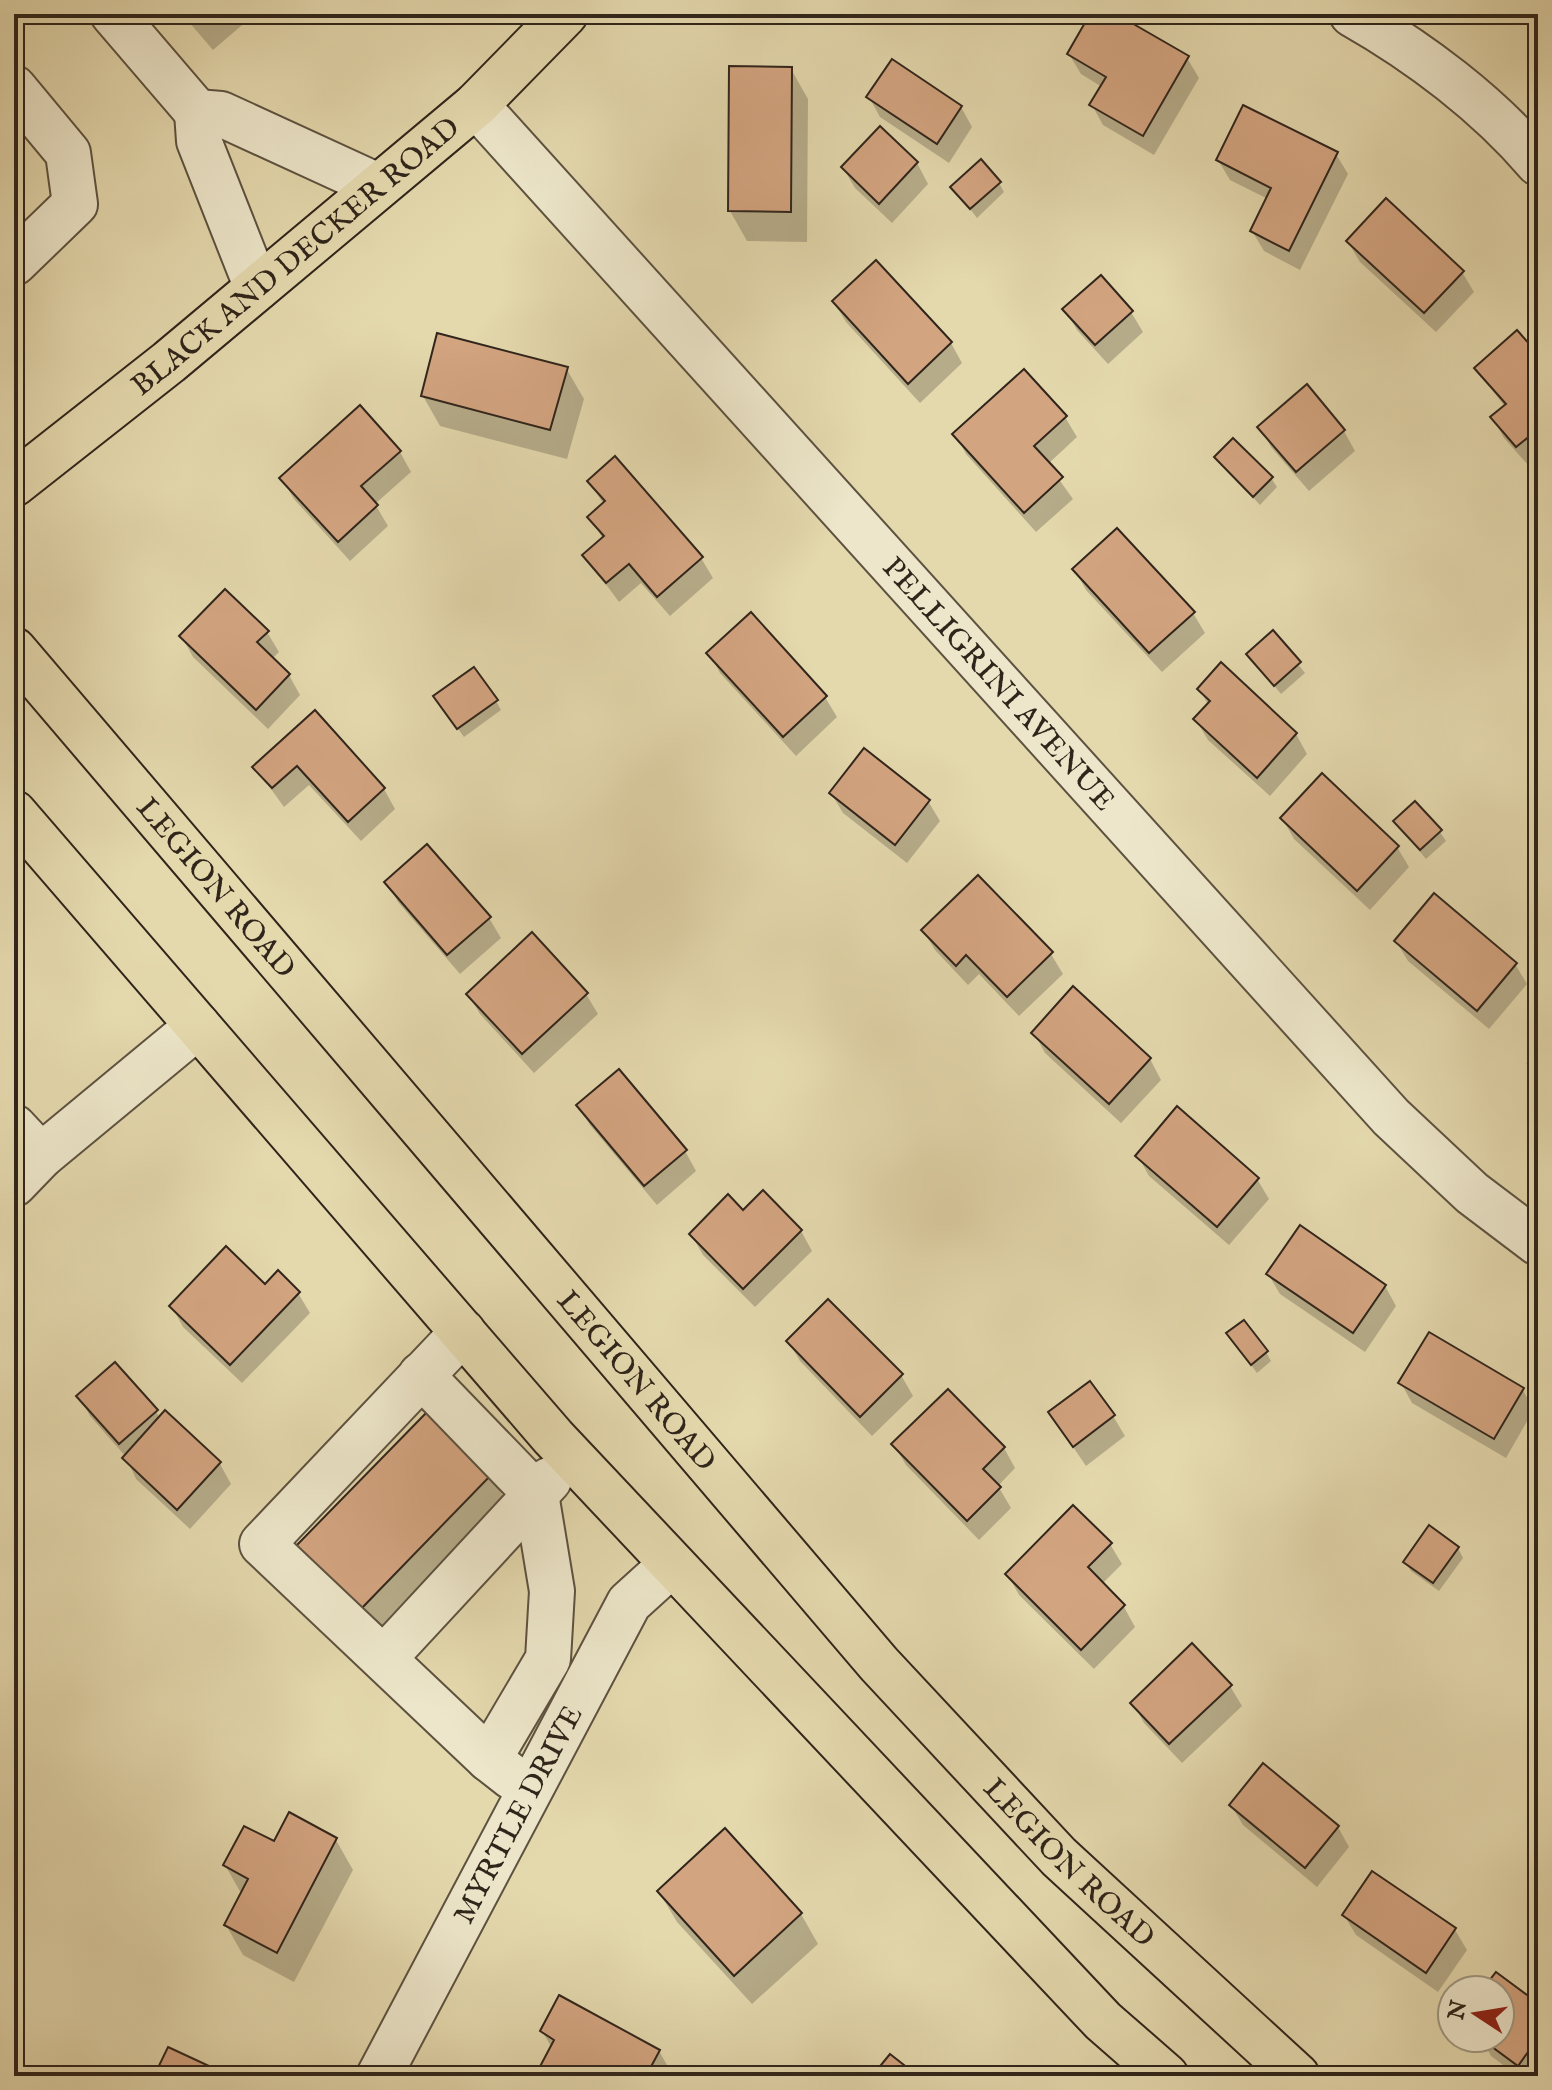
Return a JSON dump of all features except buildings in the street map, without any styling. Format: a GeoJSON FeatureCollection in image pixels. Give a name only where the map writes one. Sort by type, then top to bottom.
{"type":"FeatureCollection","features":[{"type":"Feature","properties":{"kind":"main road","name":"BLACK AND DECKER ROAD"},"geometry":{"type":"LineString","coordinates":[[14,484],[257,288],[476,105],[565,14]]}},
{"type":"Feature","properties":{"kind":"main road","name":"LEGION ROAD"},"geometry":{"type":"LineString","coordinates":[[14,650],[931,1721],[1059,1857],[1297,2076]]}},
{"type":"Feature","properties":{"kind":"main road"},"geometry":{"type":"LineString","coordinates":[[14,813],[571,1456],[1103,2021],[1166,2076]]}},
{"type":"Feature","properties":{"kind":"street"},"geometry":{"type":"LineString","coordinates":[[113,14],[197,112],[199,141],[257,288]]}},
{"type":"Feature","properties":{"kind":"street"},"geometry":{"type":"LineString","coordinates":[[1352,14],[1385,33],[1465,93],[1538,163]]}},
{"type":"Feature","properties":{"kind":"street"},"geometry":{"type":"LineString","coordinates":[[14,88],[68,153],[75,204],[14,263]]}},
{"type":"Feature","properties":{"kind":"street","name":"PELLIGRINI AVENUE"},"geometry":{"type":"LineString","coordinates":[[476,105],[1391,1117],[1472,1193],[1538,1243]]}},
{"type":"Feature","properties":{"kind":"street"},"geometry":{"type":"LineString","coordinates":[[197,112],[221,114],[378,186]]}},
{"type":"Feature","properties":{"kind":"street"},"geometry":{"type":"LineString","coordinates":[[23,1156],[198,1026]]}},
{"type":"Feature","properties":{"kind":"street"},"geometry":{"type":"LineString","coordinates":[[463,1332],[262,1544],[385,1657],[489,1759],[528,1790]]}},
{"type":"Feature","properties":{"kind":"street"},"geometry":{"type":"LineString","coordinates":[[421,1375],[536,1494],[552,1591],[548,1659],[489,1759]]}},
{"type":"Feature","properties":{"kind":"street"},"geometry":{"type":"LineString","coordinates":[[385,1657],[571,1456]]}},
{"type":"Feature","properties":{"kind":"street","name":"MYRTLE DRIVE"},"geometry":{"type":"LineString","coordinates":[[379,2076],[629,1603],[672,1564]]}},
{"type":"Feature","properties":{"kind":"street"},"geometry":{"type":"LineString","coordinates":[[548,1659],[587,1682]]}}]}
